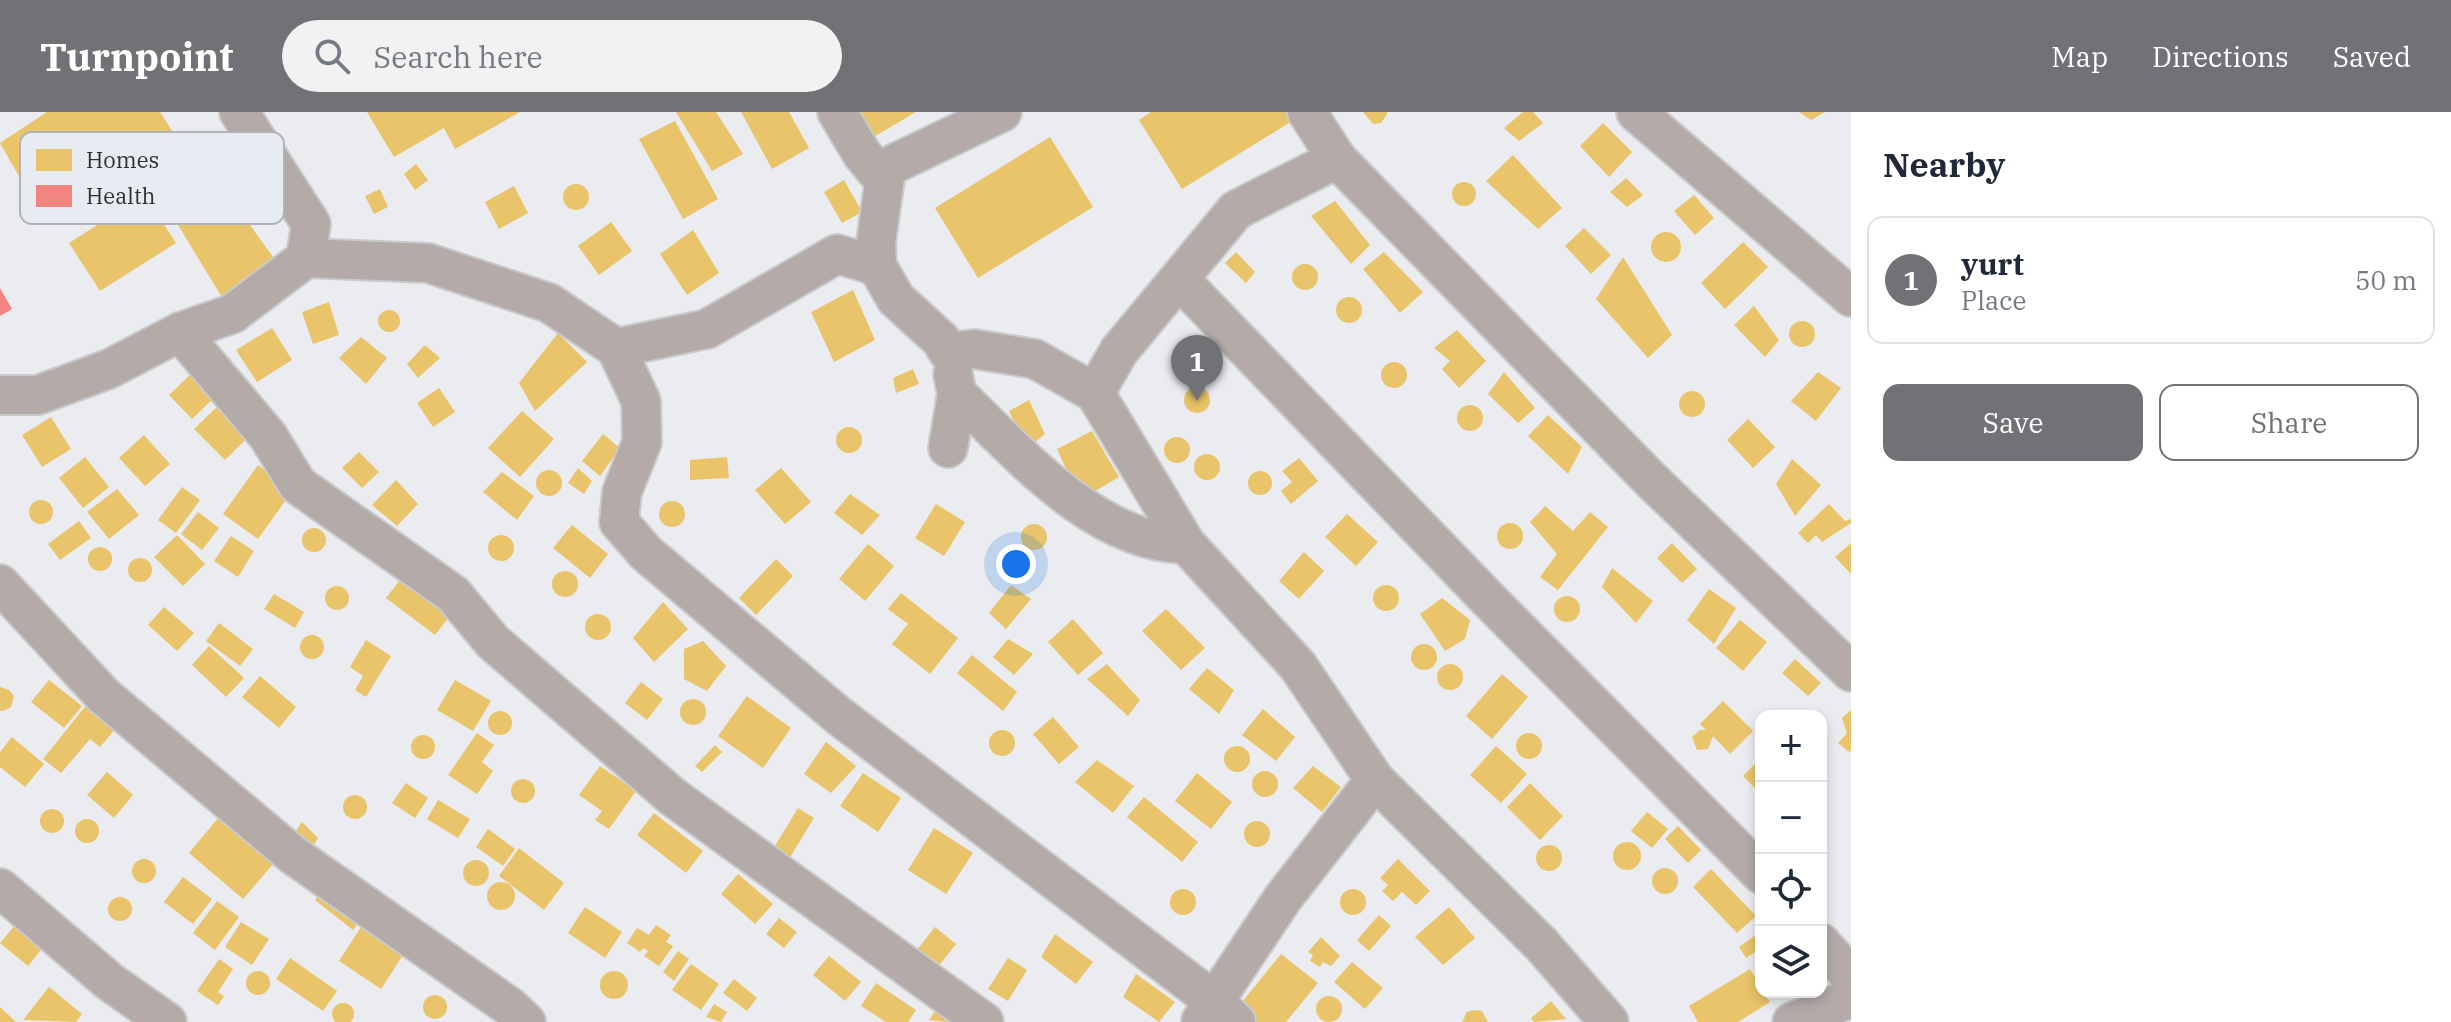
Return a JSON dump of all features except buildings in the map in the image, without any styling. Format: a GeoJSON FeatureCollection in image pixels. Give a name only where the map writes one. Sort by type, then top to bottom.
{"type":"FeatureCollection","features":[{"type":"Feature","properties":{"kind":"street"},"geometry":{"type":"LineString","coordinates":[[239,112],[252,132]]}},
{"type":"Feature","properties":{"kind":"street"},"geometry":{"type":"LineString","coordinates":[[837,112],[877,172],[1002,112]]}},
{"type":"Feature","properties":{"kind":"street"},"geometry":{"type":"LineString","coordinates":[[1307,112],[1337,159],[1652,481],[1851,672]]}},
{"type":"Feature","properties":{"kind":"street"},"geometry":{"type":"LineString","coordinates":[[1636,112],[1851,297]]}},
{"type":"Feature","properties":{"kind":"street"},"geometry":{"type":"LineString","coordinates":[[1095,393],[1119,351],[1236,210],[1337,159]]}},
{"type":"Feature","properties":{"kind":"street"},"geometry":{"type":"LineString","coordinates":[[886,170],[878,226],[877,266],[896,299],[941,340],[948,352],[957,394],[948,448]]}},
{"type":"Feature","properties":{"kind":"street"},"geometry":{"type":"LineString","coordinates":[[284,182],[311,224],[306,258]]}},
{"type":"Feature","properties":{"kind":"street"},"geometry":{"type":"LineString","coordinates":[[616,348],[707,329],[837,254],[877,266]]}},
{"type":"Feature","properties":{"kind":"street"},"geometry":{"type":"LineString","coordinates":[[0,395],[38,395],[109,369],[180,332],[232,314],[306,258],[428,263],[549,303],[616,348],[641,401],[642,442],[622,492],[619,522],[646,553],[839,716],[1217,1015],[1331,832],[1375,780]]}},
{"type":"Feature","properties":{"kind":"street"},"geometry":{"type":"LineString","coordinates":[[1180,280],[1488,599],[1755,868]]}},
{"type":"Feature","properties":{"kind":"street"},"geometry":{"type":"LineString","coordinates":[[180,332],[268,436],[298,485],[453,594],[493,642],[673,797],[984,1022]]}},
{"type":"Feature","properties":{"kind":"street"},"geometry":{"type":"LineString","coordinates":[[948,352],[974,349],[1035,359],[1095,393],[1186,544],[1298,666],[1375,780],[1541,944],[1609,1022]]}},
{"type":"Feature","properties":{"kind":"street"},"geometry":{"type":"LineString","coordinates":[[957,394],[1080,508],[1159,544],[1186,544]]}},
{"type":"Feature","properties":{"kind":"street"},"geometry":{"type":"LineString","coordinates":[[0,584],[104,696],[293,855],[510,1007],[526,1022]]}},
{"type":"Feature","properties":{"kind":"street"},"geometry":{"type":"LineString","coordinates":[[0,888],[110,982],[167,1022]]}},
{"type":"Feature","properties":{"kind":"street"},"geometry":{"type":"LineString","coordinates":[[1827,950],[1851,977]]}},
{"type":"Feature","properties":{"kind":"street"},"geometry":{"type":"LineString","coordinates":[[1792,1022],[1851,998]]}},
{"type":"Feature","properties":{"kind":"place","name":"yurt"},"geometry":{"type":"Point","coordinates":[1197,401]}}]}
